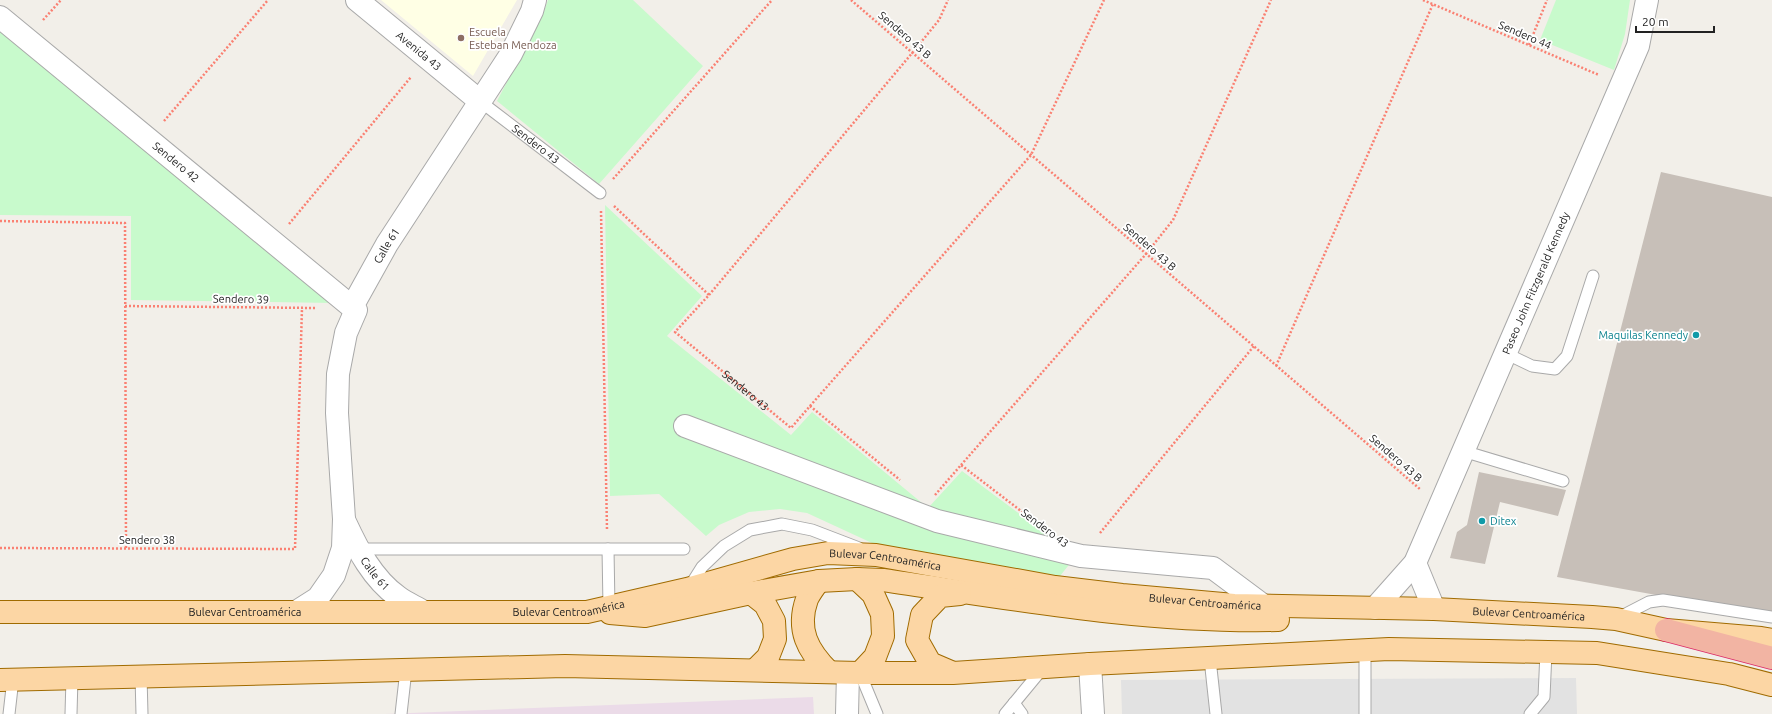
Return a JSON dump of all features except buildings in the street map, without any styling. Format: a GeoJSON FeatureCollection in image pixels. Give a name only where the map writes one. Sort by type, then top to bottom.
{"type":"FeatureCollection","features":[{"type":"Feature","properties":{"kind":"highway"},"geometry":{"type":"LineString","coordinates":[[1666,630],[1772,658]]}},
{"type":"Feature","properties":{"kind":"main road","name":"Bulevar Centroamérica"},"geometry":{"type":"LineString","coordinates":[[0,612],[587,612],[687,589],[807,556],[828,553],[876,555],[1055,587],[1130,596],[1234,605],[1434,609],[1616,619],[1666,630],[1772,640]]}},
{"type":"Feature","properties":{"kind":"main road"},"geometry":{"type":"LineString","coordinates":[[846,673],[875,657],[883,636],[882,614],[874,594],[857,579]]}},
{"type":"Feature","properties":{"kind":"main road"},"geometry":{"type":"LineString","coordinates":[[587,612],[645,616],[751,593],[819,581],[857,579],[883,580],[1064,607],[1239,621],[1350,618],[1400,608]]}},
{"type":"Feature","properties":{"kind":"main road"},"geometry":{"type":"LineString","coordinates":[[819,581],[808,598],[803,618],[805,638],[814,657],[846,673]]}},
{"type":"Feature","properties":{"kind":"main road"},"geometry":{"type":"LineString","coordinates":[[751,593],[765,604],[774,621],[775,639],[768,657],[755,670]]}},
{"type":"Feature","properties":{"kind":"main road"},"geometry":{"type":"LineString","coordinates":[[953,673],[930,663],[917,640],[922,615],[940,596],[966,593]]}},
{"type":"Feature","properties":{"kind":"main road"},"geometry":{"type":"LineString","coordinates":[[7,680],[565,666],[846,673],[953,673],[1090,664],[1389,649],[1596,653],[1729,674],[1772,685]]}},
{"type":"Feature","properties":{"kind":"street","name":"Avenida 43"},"geometry":{"type":"LineString","coordinates":[[357,0],[481,102]]}},
{"type":"Feature","properties":{"kind":"street","name":"Calle 61"},"geometry":{"type":"LineString","coordinates":[[296,612],[318,598],[334,574],[343,548],[344,519],[337,413],[338,374],[346,334],[356,310],[352,308],[387,244],[511,54],[532,11],[535,0]]}},
{"type":"Feature","properties":{"kind":"street","name":"Paseo John Fitzgerald Kennedy"},"geometry":{"type":"LineString","coordinates":[[1375,608],[1415,564],[1638,46],[1647,0]]}},
{"type":"Feature","properties":{"kind":"street","name":"Sendero 42"},"geometry":{"type":"LineString","coordinates":[[0,17],[352,308]]}},
{"type":"Feature","properties":{"kind":"street"},"geometry":{"type":"LineString","coordinates":[[685,426],[937,521],[1081,556],[1213,568],[1264,606]]}},
{"type":"Feature","properties":{"kind":"street","name":"Calle 61"},"geometry":{"type":"LineString","coordinates":[[344,519],[357,548],[374,575],[398,597],[424,612]]}},
{"type":"Feature","properties":{"kind":"street"},"geometry":{"type":"LineString","coordinates":[[1415,564],[1434,609]]}},
{"type":"Feature","properties":{"kind":"street"},"geometry":{"type":"LineString","coordinates":[[1090,664],[1093,714]]}},
{"type":"Feature","properties":{"kind":"street"},"geometry":{"type":"LineString","coordinates":[[846,673],[847,714]]}},
{"type":"Feature","properties":{"kind":"lane","name":"Sendero 43"},"geometry":{"type":"LineString","coordinates":[[481,102],[600,193]]}},
{"type":"Feature","properties":{"kind":"lane"},"geometry":{"type":"LineString","coordinates":[[1505,353],[1532,366],[1555,369],[1567,356],[1592,276]]}},
{"type":"Feature","properties":{"kind":"lane"},"geometry":{"type":"LineString","coordinates":[[1463,451],[1562,481]]}},
{"type":"Feature","properties":{"kind":"lane"},"geometry":{"type":"LineString","coordinates":[[687,589],[702,567],[724,546],[750,530],[782,524],[812,530],[876,555]]}},
{"type":"Feature","properties":{"kind":"lane"},"geometry":{"type":"LineString","coordinates":[[357,548],[684,549]]}},
{"type":"Feature","properties":{"kind":"lane"},"geometry":{"type":"LineString","coordinates":[[608,549],[609,607]]}},
{"type":"Feature","properties":{"kind":"lane"},"geometry":{"type":"LineString","coordinates":[[1616,619],[1649,602],[1663,600],[1772,617]]}},
{"type":"Feature","properties":{"kind":"lane"},"geometry":{"type":"LineString","coordinates":[[1365,651],[1365,714]]}},
{"type":"Feature","properties":{"kind":"lane"},"geometry":{"type":"LineString","coordinates":[[1530,714],[1544,697],[1546,652]]}},
{"type":"Feature","properties":{"kind":"lane"},"geometry":{"type":"LineString","coordinates":[[1210,659],[1216,714]]}},
{"type":"Feature","properties":{"kind":"lane"},"geometry":{"type":"LineString","coordinates":[[1006,714],[1044,667]]}},
{"type":"Feature","properties":{"kind":"lane"},"geometry":{"type":"LineString","coordinates":[[402,714],[406,670]]}},
{"type":"Feature","properties":{"kind":"lane"},"geometry":{"type":"LineString","coordinates":[[846,673],[877,714]]}},
{"type":"Feature","properties":{"kind":"lane"},"geometry":{"type":"LineString","coordinates":[[141,676],[142,714]]}},
{"type":"Feature","properties":{"kind":"lane"},"geometry":{"type":"LineString","coordinates":[[71,714],[72,678]]}},
{"type":"Feature","properties":{"kind":"lane"},"geometry":{"type":"LineString","coordinates":[[7,680],[9,714]]}},
{"type":"Feature","properties":{"kind":"lane"},"geometry":{"type":"LineString","coordinates":[[1014,703],[1022,714]]}},
{"type":"Feature","properties":{"kind":"path"},"geometry":{"type":"LineString","coordinates":[[148,140],[268,0]]}},
{"type":"Feature","properties":{"kind":"path"},"geometry":{"type":"LineString","coordinates":[[608,549],[600,193],[772,0]]}},
{"type":"Feature","properties":{"kind":"path","name":"Sendero 43 B"},"geometry":{"type":"LineString","coordinates":[[851,0],[1439,506]]}},
{"type":"Feature","properties":{"kind":"path"},"geometry":{"type":"LineString","coordinates":[[600,193],[709,295],[939,20],[948,0]]}},
{"type":"Feature","properties":{"kind":"path"},"geometry":{"type":"LineString","coordinates":[[905,484],[810,406],[1031,155],[1104,0]]}},
{"type":"Feature","properties":{"kind":"path"},"geometry":{"type":"LineString","coordinates":[[933,498],[1146,254],[1173,220],[1271,0]]}},
{"type":"Feature","properties":{"kind":"path","name":"Sendero 44"},"geometry":{"type":"LineString","coordinates":[[1423,0],[1622,84]]}},
{"type":"Feature","properties":{"kind":"path"},"geometry":{"type":"LineString","coordinates":[[1528,45],[1547,0]]}},
{"type":"Feature","properties":{"kind":"path"},"geometry":{"type":"LineString","coordinates":[[1276,366],[1433,4]]}},
{"type":"Feature","properties":{"kind":"path"},"geometry":{"type":"LineString","coordinates":[[274,243],[427,57]]}},
{"type":"Feature","properties":{"kind":"path"},"geometry":{"type":"LineString","coordinates":[[0,221],[125,223],[126,548]]}},
{"type":"Feature","properties":{"kind":"path","name":"Sendero 43"},"geometry":{"type":"LineString","coordinates":[[709,295],[676,332],[791,428],[810,406]]}},
{"type":"Feature","properties":{"kind":"path","name":"Sendero 39"},"geometry":{"type":"LineString","coordinates":[[125,306],[317,309]]}},
{"type":"Feature","properties":{"kind":"path","name":"Sendero 38"},"geometry":{"type":"LineString","coordinates":[[0,548],[295,549],[302,308]]}},
{"type":"Feature","properties":{"kind":"path"},"geometry":{"type":"LineString","coordinates":[[1081,556],[1254,346]]}},
{"type":"Feature","properties":{"kind":"path","name":"Sendero 43"},"geometry":{"type":"LineString","coordinates":[[962,465],[1031,518]]}},
{"type":"Feature","properties":{"kind":"shaded area","name":"Escuela Esteban Mendoza"},"geometry":{"type":"Polygon","coordinates":[[[381,0],[517,0],[473,76],[381,0]]]}},
{"type":"Feature","properties":{"kind":"shaded area"},"geometry":{"type":"Polygon","coordinates":[[[1576,678],[1577,714],[1122,714],[1121,680],[1576,678]]]}},
{"type":"Feature","properties":{"kind":"shaded area"},"geometry":{"type":"Polygon","coordinates":[[[813,697],[814,714],[385,714],[813,697]]]}},
{"type":"Feature","properties":{"kind":"green space"},"geometry":{"type":"Polygon","coordinates":[[[548,0],[633,0],[703,66],[599,184],[497,101],[544,11],[548,0]]]}},
{"type":"Feature","properties":{"kind":"green space"},"geometry":{"type":"Polygon","coordinates":[[[1556,0],[1630,0],[1625,34],[1614,70],[1540,40],[1556,0]]]}},
{"type":"Feature","properties":{"kind":"green space"},"geometry":{"type":"Polygon","coordinates":[[[0,7],[334,303],[131,300],[131,216],[0,215],[0,7]]]}},
{"type":"Feature","properties":{"kind":"green space"},"geometry":{"type":"Polygon","coordinates":[[[605,205],[702,296],[667,336],[791,435],[812,412],[928,508],[962,471],[1076,556],[1056,581],[872,543],[807,513],[780,509],[749,512],[719,525],[706,536],[659,494],[610,496],[605,205]]]}},
{"type":"Feature","properties":{"kind":"place","name":"Escuela Esteban Mendoza"},"geometry":{"type":"Point","coordinates":[461,38]}},
{"type":"Feature","properties":{"kind":"place","name":"Maquilas Kennedy"},"geometry":{"type":"Point","coordinates":[1696,335]}},
{"type":"Feature","properties":{"kind":"place","name":"Ditex"},"geometry":{"type":"Point","coordinates":[1482,521]}}]}
